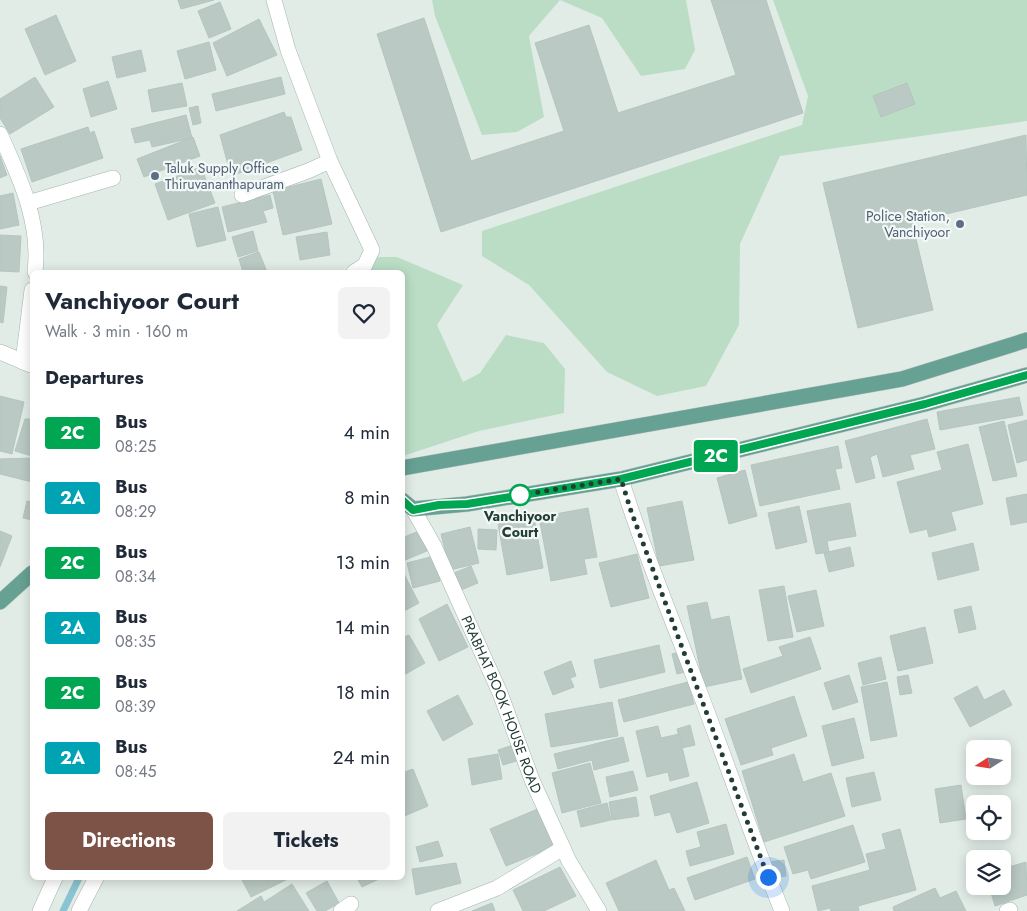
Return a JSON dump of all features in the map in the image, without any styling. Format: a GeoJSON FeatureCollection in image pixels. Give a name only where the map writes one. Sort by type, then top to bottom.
{"type":"FeatureCollection","features":[{"type":"Feature","properties":{"kind":"main road"},"geometry":{"type":"LineString","coordinates":[[405,467],[902,379],[1027,340]]}},
{"type":"Feature","properties":{"kind":"main road"},"geometry":{"type":"LineString","coordinates":[[408,505],[467,504],[621,479],[925,404],[1027,375]]}},
{"type":"Feature","properties":{"kind":"main road"},"geometry":{"type":"LineString","coordinates":[[0,602],[30,575]]}},
{"type":"Feature","properties":{"kind":"street"},"geometry":{"type":"LineString","coordinates":[[274,0],[288,50],[330,161],[372,250],[365,265],[357,270]]}},
{"type":"Feature","properties":{"kind":"street"},"geometry":{"type":"LineString","coordinates":[[0,134],[23,183],[34,226],[37,256],[35,270]]}},
{"type":"Feature","properties":{"kind":"street"},"geometry":{"type":"LineString","coordinates":[[242,195],[330,161]]}},
{"type":"Feature","properties":{"kind":"street"},"geometry":{"type":"LineString","coordinates":[[28,203],[114,178]]}},
{"type":"Feature","properties":{"kind":"street"},"geometry":{"type":"LineString","coordinates":[[0,352],[28,364],[30,327]]}},
{"type":"Feature","properties":{"kind":"street"},"geometry":{"type":"LineString","coordinates":[[621,479],[631,511],[782,911]]}},
{"type":"Feature","properties":{"kind":"street","name":"PRABHAT BOOK HOUSE ROAD"},"geometry":{"type":"LineString","coordinates":[[408,505],[434,546],[500,693],[532,780],[569,861],[599,911]]}},
{"type":"Feature","properties":{"kind":"street"},"geometry":{"type":"LineString","coordinates":[[438,911],[497,888],[563,848]]}},
{"type":"Feature","properties":{"kind":"street"},"geometry":{"type":"LineString","coordinates":[[40,911],[55,880]]}},
{"type":"Feature","properties":{"kind":"street"},"geometry":{"type":"LineString","coordinates":[[79,911],[95,880]]}},
{"type":"Feature","properties":{"kind":"green space"},"geometry":{"type":"Polygon","coordinates":[[[432,0],[560,0],[529,36],[544,117],[517,132],[482,135],[435,16],[432,0]]]}},
{"type":"Feature","properties":{"kind":"green space"},"geometry":{"type":"Polygon","coordinates":[[[560,0],[686,0],[695,50],[685,69],[641,76],[602,18],[560,0]]]}},
{"type":"Feature","properties":{"kind":"green space"},"geometry":{"type":"Polygon","coordinates":[[[773,0],[1027,0],[1027,121],[780,156],[740,244],[739,325],[706,386],[657,396],[607,372],[529,285],[482,256],[482,231],[802,125],[808,96],[773,0]]]}},
{"type":"Feature","properties":{"kind":"green space"},"geometry":{"type":"Polygon","coordinates":[[[362,257],[397,257],[463,285],[437,325],[463,382],[480,373],[506,335],[544,343],[565,369],[564,413],[479,431],[405,455],[405,270],[348,270],[362,257]]]}},
{"type":"Feature","properties":{"kind":"building"},"geometry":{"type":"Polygon","coordinates":[[[178,0],[214,0],[181,9],[178,0]]]}},
{"type":"Feature","properties":{"kind":"building"},"geometry":{"type":"Polygon","coordinates":[[[711,0],[766,0],[803,113],[441,232],[377,34],[424,18],[471,161],[564,131],[535,43],[589,25],[618,113],[736,75],[711,0]]]}},
{"type":"Feature","properties":{"kind":"building"},"geometry":{"type":"Polygon","coordinates":[[[220,2],[231,29],[209,38],[198,11],[220,2]]]}},
{"type":"Feature","properties":{"kind":"building"},"geometry":{"type":"Polygon","coordinates":[[[56,15],[76,61],[45,75],[25,29],[56,15]]]}},
{"type":"Feature","properties":{"kind":"building"},"geometry":{"type":"Polygon","coordinates":[[[259,19],[277,55],[227,76],[213,43],[259,19]]]}},
{"type":"Feature","properties":{"kind":"building"},"geometry":{"type":"Polygon","coordinates":[[[209,42],[216,70],[185,79],[177,51],[209,42]]]}},
{"type":"Feature","properties":{"kind":"building"},"geometry":{"type":"Polygon","coordinates":[[[141,50],[146,71],[117,78],[112,57],[141,50]]]}},
{"type":"Feature","properties":{"kind":"building"},"geometry":{"type":"Polygon","coordinates":[[[35,77],[54,107],[10,134],[0,118],[0,99],[35,77]]]}},
{"type":"Feature","properties":{"kind":"building"},"geometry":{"type":"Polygon","coordinates":[[[281,77],[285,94],[216,111],[212,94],[281,77]]]}},
{"type":"Feature","properties":{"kind":"building"},"geometry":{"type":"Polygon","coordinates":[[[108,81],[117,109],[91,117],[83,89],[108,81]]]}},
{"type":"Feature","properties":{"kind":"building"},"geometry":{"type":"Polygon","coordinates":[[[182,83],[187,106],[152,112],[148,90],[182,83]]]}},
{"type":"Feature","properties":{"kind":"building"},"geometry":{"type":"Polygon","coordinates":[[[907,83],[915,104],[881,117],[873,96],[907,83]]]}},
{"type":"Feature","properties":{"kind":"building"},"geometry":{"type":"Polygon","coordinates":[[[198,106],[201,123],[193,125],[189,108],[198,106]]]}},
{"type":"Feature","properties":{"kind":"building"},"geometry":{"type":"Polygon","coordinates":[[[284,112],[286,117],[291,117],[302,150],[231,176],[220,135],[284,112]]]}},
{"type":"Feature","properties":{"kind":"building"},"geometry":{"type":"Polygon","coordinates":[[[186,115],[192,138],[152,147],[150,140],[135,143],[131,129],[186,115]]]}},
{"type":"Feature","properties":{"kind":"building"},"geometry":{"type":"Polygon","coordinates":[[[88,127],[90,133],[94,131],[103,158],[32,182],[21,149],[88,127]]]}},
{"type":"Feature","properties":{"kind":"building"},"geometry":{"type":"Polygon","coordinates":[[[1026,135],[1027,195],[912,222],[933,310],[858,328],[823,183],[1026,135]]]}},
{"type":"Feature","properties":{"kind":"building"},"geometry":{"type":"Polygon","coordinates":[[[193,137],[200,156],[144,177],[137,159],[193,137]]]}},
{"type":"Feature","properties":{"kind":"building"},"geometry":{"type":"Polygon","coordinates":[[[0,156],[7,175],[0,178],[0,156]]]}},
{"type":"Feature","properties":{"kind":"building"},"geometry":{"type":"Polygon","coordinates":[[[201,167],[215,203],[168,220],[155,184],[201,167]]]}},
{"type":"Feature","properties":{"kind":"building"},"geometry":{"type":"Polygon","coordinates":[[[321,179],[332,224],[283,235],[273,191],[321,179]]]}},
{"type":"Feature","properties":{"kind":"building"},"geometry":{"type":"Polygon","coordinates":[[[13,193],[19,225],[0,229],[0,196],[13,193]]]}},
{"type":"Feature","properties":{"kind":"building"},"geometry":{"type":"Polygon","coordinates":[[[270,195],[273,208],[263,211],[267,222],[228,232],[222,207],[270,195]]]}},
{"type":"Feature","properties":{"kind":"building"},"geometry":{"type":"Polygon","coordinates":[[[218,207],[226,240],[197,247],[189,214],[218,207]]]}},
{"type":"Feature","properties":{"kind":"building"},"geometry":{"type":"Polygon","coordinates":[[[253,231],[258,251],[238,257],[232,237],[253,231]]]}},
{"type":"Feature","properties":{"kind":"building"},"geometry":{"type":"Polygon","coordinates":[[[327,232],[330,255],[300,260],[296,237],[327,232]]]}},
{"type":"Feature","properties":{"kind":"building"},"geometry":{"type":"Polygon","coordinates":[[[0,235],[21,236],[19,272],[0,271],[0,235]]]}},
{"type":"Feature","properties":{"kind":"building"},"geometry":{"type":"Polygon","coordinates":[[[259,252],[266,270],[242,270],[239,259],[259,252]]]}},
{"type":"Feature","properties":{"kind":"building"},"geometry":{"type":"Polygon","coordinates":[[[0,286],[7,287],[3,323],[0,322],[0,286]]]}},
{"type":"Feature","properties":{"kind":"building"},"geometry":{"type":"Polygon","coordinates":[[[0,396],[24,402],[12,454],[0,451],[0,396]]]}},
{"type":"Feature","properties":{"kind":"building"},"geometry":{"type":"Polygon","coordinates":[[[1019,397],[1023,415],[940,430],[937,412],[1019,397]]]}},
{"type":"Feature","properties":{"kind":"building"},"geometry":{"type":"Polygon","coordinates":[[[25,419],[30,419],[30,455],[15,451],[25,419]]]}},
{"type":"Feature","properties":{"kind":"building"},"geometry":{"type":"Polygon","coordinates":[[[927,419],[935,449],[910,455],[914,469],[883,477],[877,454],[870,457],[875,478],[856,483],[845,441],[927,419]]]}},
{"type":"Feature","properties":{"kind":"building"},"geometry":{"type":"Polygon","coordinates":[[[1027,420],[1027,460],[1017,463],[1008,425],[1027,420]]]}},
{"type":"Feature","properties":{"kind":"building"},"geometry":{"type":"Polygon","coordinates":[[[1004,421],[1017,476],[993,481],[979,427],[1004,421]]]}},
{"type":"Feature","properties":{"kind":"building"},"geometry":{"type":"Polygon","coordinates":[[[968,444],[983,504],[951,512],[956,530],[929,537],[927,529],[910,533],[897,482],[942,470],[937,452],[968,444]]]}},
{"type":"Feature","properties":{"kind":"building"},"geometry":{"type":"Polygon","coordinates":[[[838,446],[842,468],[835,469],[840,489],[760,506],[751,465],[838,446]]]}},
{"type":"Feature","properties":{"kind":"building"},"geometry":{"type":"Polygon","coordinates":[[[30,458],[30,482],[0,474],[0,459],[30,458]]]}},
{"type":"Feature","properties":{"kind":"building"},"geometry":{"type":"Polygon","coordinates":[[[745,470],[757,516],[729,524],[717,478],[745,470]]]}},
{"type":"Feature","properties":{"kind":"building"},"geometry":{"type":"Polygon","coordinates":[[[1027,494],[1027,522],[1011,525],[1006,498],[1027,494]]]}},
{"type":"Feature","properties":{"kind":"building"},"geometry":{"type":"Polygon","coordinates":[[[27,501],[30,502],[30,520],[23,518],[27,501]]]}},
{"type":"Feature","properties":{"kind":"building"},"geometry":{"type":"Polygon","coordinates":[[[682,501],[694,560],[659,566],[647,508],[682,501]]]}},
{"type":"Feature","properties":{"kind":"building"},"geometry":{"type":"Polygon","coordinates":[[[850,503],[856,536],[827,541],[829,552],[816,554],[807,511],[850,503]]]}},
{"type":"Feature","properties":{"kind":"building"},"geometry":{"type":"Polygon","coordinates":[[[799,506],[807,542],[776,549],[768,513],[799,506]]]}},
{"type":"Feature","properties":{"kind":"building"},"geometry":{"type":"Polygon","coordinates":[[[588,508],[597,557],[584,559],[587,574],[551,581],[539,517],[588,508]]]}},
{"type":"Feature","properties":{"kind":"building"},"geometry":{"type":"Polygon","coordinates":[[[534,517],[543,568],[507,575],[498,524],[534,517]]]}},
{"type":"Feature","properties":{"kind":"building"},"geometry":{"type":"Polygon","coordinates":[[[470,527],[479,563],[450,570],[441,534],[470,527]]]}},
{"type":"Feature","properties":{"kind":"building"},"geometry":{"type":"Polygon","coordinates":[[[478,529],[497,530],[496,550],[478,549],[478,529]]]}},
{"type":"Feature","properties":{"kind":"building"},"geometry":{"type":"Polygon","coordinates":[[[0,531],[12,536],[0,567],[0,531]]]}},
{"type":"Feature","properties":{"kind":"building"},"geometry":{"type":"Polygon","coordinates":[[[419,531],[427,551],[405,560],[405,537],[419,531]]]}},
{"type":"Feature","properties":{"kind":"building"},"geometry":{"type":"Polygon","coordinates":[[[973,543],[979,570],[938,580],[932,553],[973,543]]]}},
{"type":"Feature","properties":{"kind":"building"},"geometry":{"type":"Polygon","coordinates":[[[850,547],[854,566],[829,572],[824,553],[850,547]]]}},
{"type":"Feature","properties":{"kind":"building"},"geometry":{"type":"Polygon","coordinates":[[[637,554],[649,598],[611,607],[599,563],[637,554]]]}},
{"type":"Feature","properties":{"kind":"building"},"geometry":{"type":"Polygon","coordinates":[[[434,556],[440,581],[413,588],[407,563],[434,556]]]}},
{"type":"Feature","properties":{"kind":"building"},"geometry":{"type":"Polygon","coordinates":[[[471,566],[478,583],[461,590],[454,573],[471,566]]]}},
{"type":"Feature","properties":{"kind":"building"},"geometry":{"type":"Polygon","coordinates":[[[405,576],[419,603],[405,610],[405,576]]]}},
{"type":"Feature","properties":{"kind":"building"},"geometry":{"type":"Polygon","coordinates":[[[784,586],[793,637],[768,641],[759,590],[784,586]]]}},
{"type":"Feature","properties":{"kind":"building"},"geometry":{"type":"Polygon","coordinates":[[[816,590],[824,626],[797,632],[788,596],[816,590]]]}},
{"type":"Feature","properties":{"kind":"building"},"geometry":{"type":"Polygon","coordinates":[[[707,602],[711,620],[729,616],[742,679],[704,687],[687,606],[707,602]]]}},
{"type":"Feature","properties":{"kind":"building"},"geometry":{"type":"Polygon","coordinates":[[[447,604],[468,647],[439,661],[419,619],[447,604]]]}},
{"type":"Feature","properties":{"kind":"building"},"geometry":{"type":"Polygon","coordinates":[[[971,606],[976,629],[959,633],[954,610],[971,606]]]}},
{"type":"Feature","properties":{"kind":"building"},"geometry":{"type":"Polygon","coordinates":[[[925,627],[933,663],[898,671],[890,636],[925,627]]]}},
{"type":"Feature","properties":{"kind":"building"},"geometry":{"type":"Polygon","coordinates":[[[409,635],[425,663],[405,674],[405,637],[409,635]]]}},
{"type":"Feature","properties":{"kind":"building"},"geometry":{"type":"Polygon","coordinates":[[[810,637],[821,669],[751,693],[743,669],[783,656],[779,647],[810,637]]]}},
{"type":"Feature","properties":{"kind":"building"},"geometry":{"type":"Polygon","coordinates":[[[659,645],[665,672],[600,688],[594,660],[659,645]]]}},
{"type":"Feature","properties":{"kind":"building"},"geometry":{"type":"Polygon","coordinates":[[[683,651],[689,671],[677,674],[672,654],[683,651]]]}},
{"type":"Feature","properties":{"kind":"building"},"geometry":{"type":"Polygon","coordinates":[[[881,657],[886,679],[863,685],[858,663],[881,657]]]}},
{"type":"Feature","properties":{"kind":"building"},"geometry":{"type":"Polygon","coordinates":[[[571,661],[576,676],[570,678],[574,687],[553,695],[544,672],[571,661]]]}},
{"type":"Feature","properties":{"kind":"building"},"geometry":{"type":"Polygon","coordinates":[[[849,675],[858,702],[833,710],[824,683],[849,675]]]}},
{"type":"Feature","properties":{"kind":"building"},"geometry":{"type":"Polygon","coordinates":[[[908,675],[912,693],[900,695],[897,677],[908,675]]]}},
{"type":"Feature","properties":{"kind":"building"},"geometry":{"type":"Polygon","coordinates":[[[688,682],[694,704],[624,722],[618,700],[688,682]]]}},
{"type":"Feature","properties":{"kind":"building"},"geometry":{"type":"Polygon","coordinates":[[[887,682],[897,736],[871,741],[861,687],[887,682]]]}},
{"type":"Feature","properties":{"kind":"building"},"geometry":{"type":"Polygon","coordinates":[[[977,686],[984,700],[1004,690],[1012,705],[970,727],[954,698],[977,686]]]}},
{"type":"Feature","properties":{"kind":"building"},"geometry":{"type":"Polygon","coordinates":[[[458,695],[473,724],[443,741],[427,711],[458,695]]]}},
{"type":"Feature","properties":{"kind":"building"},"geometry":{"type":"Polygon","coordinates":[[[794,696],[807,736],[771,748],[773,755],[741,765],[725,719],[794,696]]]}},
{"type":"Feature","properties":{"kind":"building"},"geometry":{"type":"Polygon","coordinates":[[[612,702],[618,736],[551,747],[545,714],[612,702]]]}},
{"type":"Feature","properties":{"kind":"building"},"geometry":{"type":"Polygon","coordinates":[[[854,718],[864,758],[832,766],[822,726],[854,718]]]}},
{"type":"Feature","properties":{"kind":"building"},"geometry":{"type":"Polygon","coordinates":[[[690,725],[695,745],[682,748],[677,729],[690,725]]]}},
{"type":"Feature","properties":{"kind":"building"},"geometry":{"type":"Polygon","coordinates":[[[658,726],[661,738],[679,734],[689,776],[670,781],[668,772],[647,777],[636,731],[658,726]]]}},
{"type":"Feature","properties":{"kind":"building"},"geometry":{"type":"Polygon","coordinates":[[[623,737],[629,761],[594,770],[592,760],[558,769],[554,754],[623,737]]]}},
{"type":"Feature","properties":{"kind":"building"},"geometry":{"type":"Polygon","coordinates":[[[516,744],[520,760],[503,765],[498,750],[516,744]]]}},
{"type":"Feature","properties":{"kind":"building"},"geometry":{"type":"Polygon","coordinates":[[[498,754],[502,779],[472,785],[468,759],[498,754]]]}},
{"type":"Feature","properties":{"kind":"building"},"geometry":{"type":"Polygon","coordinates":[[[794,754],[803,782],[831,773],[845,816],[764,842],[742,771],[794,754]]]}},
{"type":"Feature","properties":{"kind":"building"},"geometry":{"type":"Polygon","coordinates":[[[590,763],[601,803],[562,813],[552,773],[590,763]]]}},
{"type":"Feature","properties":{"kind":"building"},"geometry":{"type":"Polygon","coordinates":[[[413,769],[428,806],[405,816],[405,772],[413,769]]]}},
{"type":"Feature","properties":{"kind":"building"},"geometry":{"type":"Polygon","coordinates":[[[633,771],[638,790],[610,797],[606,777],[633,771]]]}},
{"type":"Feature","properties":{"kind":"building"},"geometry":{"type":"Polygon","coordinates":[[[874,772],[881,800],[852,807],[846,778],[874,772]]]}},
{"type":"Feature","properties":{"kind":"building"},"geometry":{"type":"Polygon","coordinates":[[[697,782],[709,823],[677,833],[670,812],[655,816],[650,796],[697,782]]]}},
{"type":"Feature","properties":{"kind":"building"},"geometry":{"type":"Polygon","coordinates":[[[961,785],[966,819],[940,823],[935,789],[961,785]]]}},
{"type":"Feature","properties":{"kind":"building"},"geometry":{"type":"Polygon","coordinates":[[[636,797],[639,816],[612,820],[609,802],[636,797]]]}},
{"type":"Feature","properties":{"kind":"building"},"geometry":{"type":"Polygon","coordinates":[[[607,803],[611,820],[581,827],[577,811],[607,803]]]}},
{"type":"Feature","properties":{"kind":"building"},"geometry":{"type":"Polygon","coordinates":[[[540,808],[556,846],[506,866],[490,829],[540,808]]]}},
{"type":"Feature","properties":{"kind":"building"},"geometry":{"type":"Polygon","coordinates":[[[726,824],[734,854],[690,866],[686,851],[701,847],[697,832],[726,824]]]}},
{"type":"Feature","properties":{"kind":"building"},"geometry":{"type":"Polygon","coordinates":[[[853,825],[865,862],[811,879],[808,870],[793,874],[784,847],[853,825]]]}},
{"type":"Feature","properties":{"kind":"building"},"geometry":{"type":"Polygon","coordinates":[[[900,829],[916,890],[858,906],[859,911],[831,911],[830,908],[818,911],[812,886],[870,870],[866,854],[886,849],[882,834],[900,829]]]}},
{"type":"Feature","properties":{"kind":"building"},"geometry":{"type":"Polygon","coordinates":[[[438,841],[443,856],[420,862],[416,847],[438,841]]]}},
{"type":"Feature","properties":{"kind":"building"},"geometry":{"type":"Polygon","coordinates":[[[747,857],[755,879],[695,900],[687,878],[747,857]]]}},
{"type":"Feature","properties":{"kind":"building"},"geometry":{"type":"Polygon","coordinates":[[[656,860],[669,890],[674,888],[685,911],[619,911],[606,883],[656,860]]]}},
{"type":"Feature","properties":{"kind":"building"},"geometry":{"type":"Polygon","coordinates":[[[784,860],[786,876],[770,878],[769,862],[784,860]]]}},
{"type":"Feature","properties":{"kind":"building"},"geometry":{"type":"Polygon","coordinates":[[[1026,862],[1027,895],[995,906],[992,895],[1011,895],[1011,866],[1026,862]]]}},
{"type":"Feature","properties":{"kind":"building"},"geometry":{"type":"Polygon","coordinates":[[[456,863],[461,883],[416,895],[412,869],[456,863]]]}},
{"type":"Feature","properties":{"kind":"building"},"geometry":{"type":"Polygon","coordinates":[[[560,867],[576,896],[544,911],[523,911],[513,890],[560,867]]]}},
{"type":"Feature","properties":{"kind":"building"},"geometry":{"type":"Polygon","coordinates":[[[242,880],[286,880],[251,897],[242,880]]]}},
{"type":"Feature","properties":{"kind":"building"},"geometry":{"type":"Polygon","coordinates":[[[358,880],[377,880],[362,887],[358,880]]]}},
{"type":"Feature","properties":{"kind":"building"},"geometry":{"type":"Polygon","coordinates":[[[327,881],[339,903],[325,911],[317,911],[306,893],[327,881]]]}},
{"type":"Feature","properties":{"kind":"building"},"geometry":{"type":"Polygon","coordinates":[[[292,884],[309,911],[237,911],[261,896],[264,902],[292,884]]]}},
{"type":"Feature","properties":{"kind":"building"},"geometry":{"type":"Polygon","coordinates":[[[935,888],[940,898],[956,891],[966,911],[894,911],[893,907],[935,888]]]}},
{"type":"Feature","properties":{"kind":"building"},"geometry":{"type":"Polygon","coordinates":[[[492,903],[495,911],[472,911],[492,903]]]}},
{"type":"Feature","properties":{"kind":"waterway"},"geometry":{"type":"LineString","coordinates":[[63,911],[78,880]]}},
{"type":"Feature","properties":{"kind":"bus line","name":"2C"},"geometry":{"type":"LineString","coordinates":[[405,503],[413,510],[439,505],[467,504],[621,479],[925,404],[1027,375]]}},
{"type":"Feature","properties":{"kind":"place","name":"Taluk Supply Office Thiruvananthapuram"},"geometry":{"type":"Point","coordinates":[155,176]}},
{"type":"Feature","properties":{"kind":"place","name":"Police Station, Vanchiyoor"},"geometry":{"type":"Point","coordinates":[960,224]}},
{"type":"Feature","properties":{"kind":"place","name":"Vanchiyoor Court"},"geometry":{"type":"Point","coordinates":[520,495]}},
{"type":"Feature","properties":{"kind":"route"},"geometry":{"type":"LineString","coordinates":[[520,495],[621,479],[631,511],[694,675],[768,877]]}}]}
